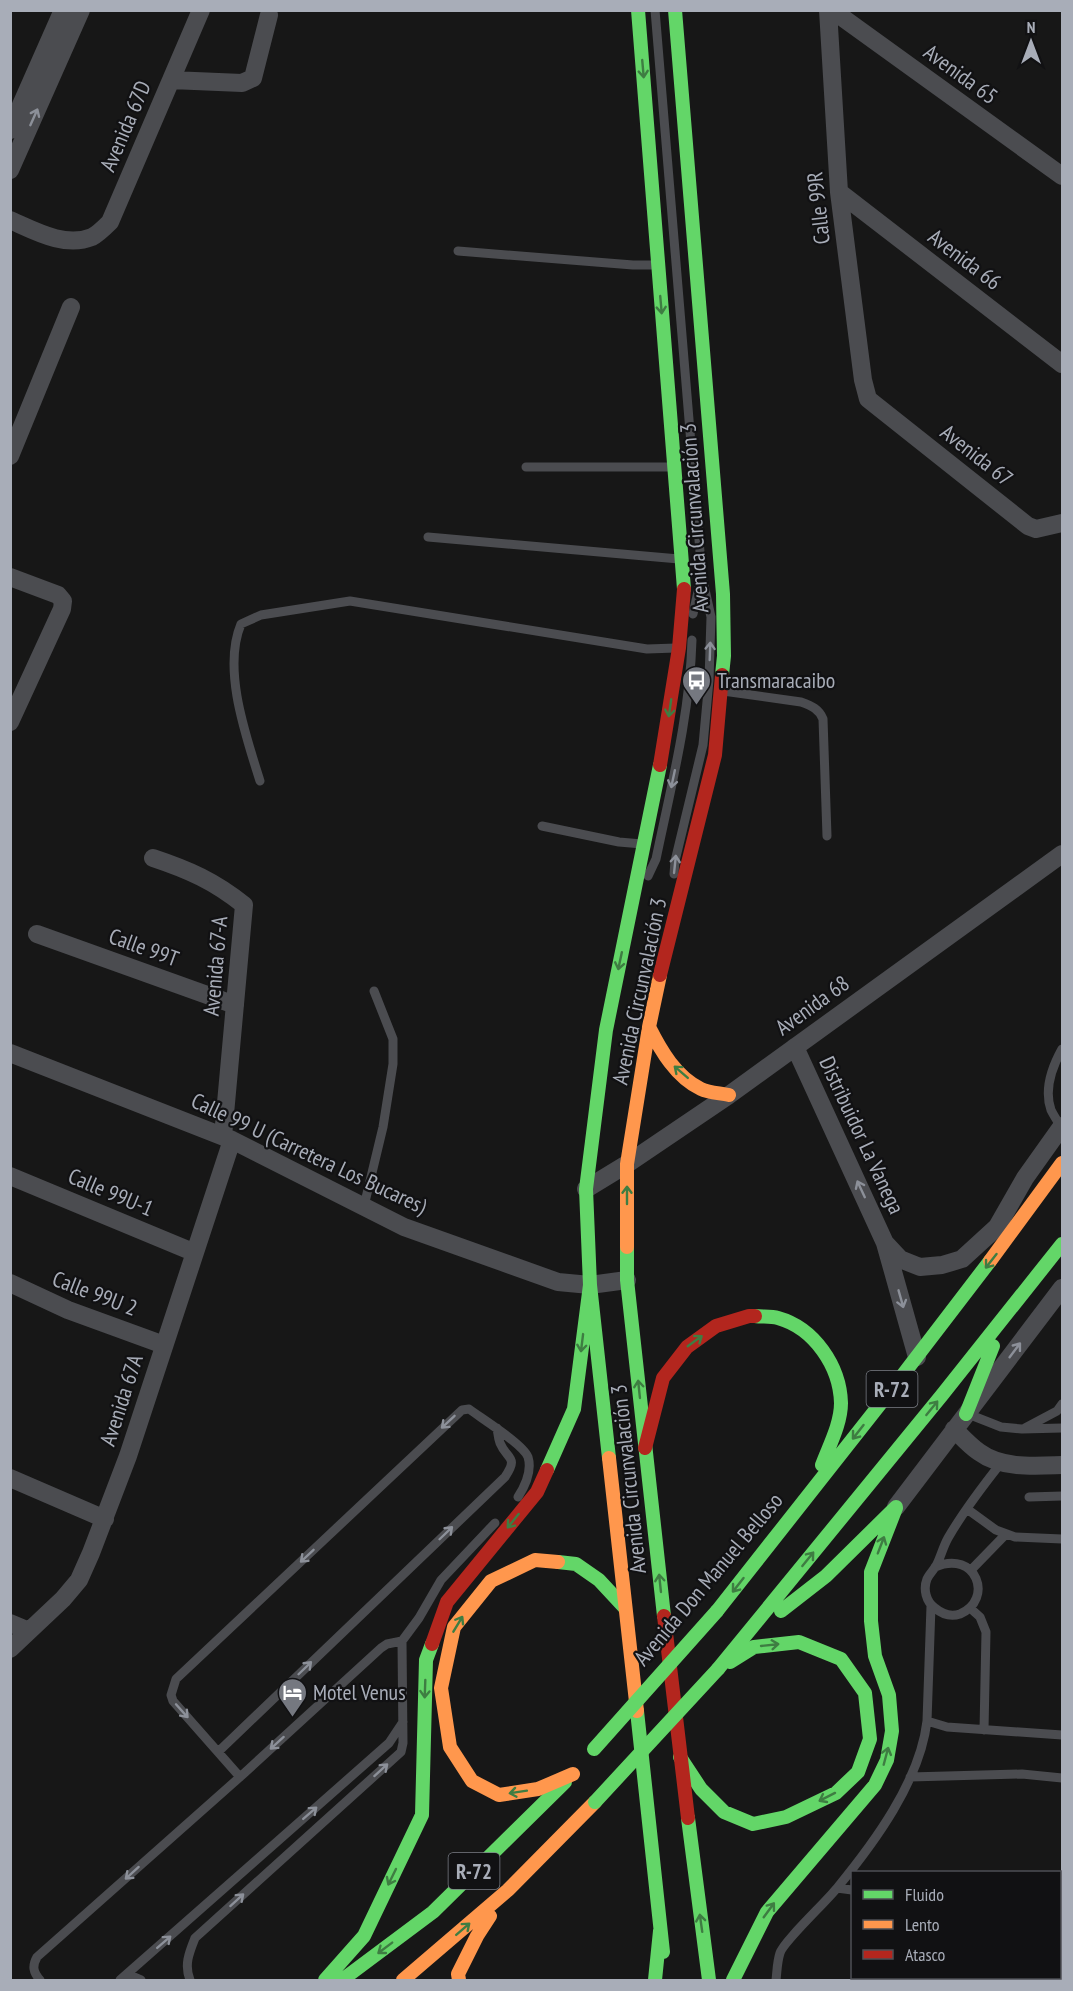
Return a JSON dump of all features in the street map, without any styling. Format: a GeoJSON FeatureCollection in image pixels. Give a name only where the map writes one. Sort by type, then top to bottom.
{"type":"FeatureCollection","features":[{"type":"Feature","properties":{"kind":"main road","name":"Avenida Circunvalación 3"},"geometry":{"type":"LineString","coordinates":[[638,10],[684,584],[679,648],[666,737],[606,1030],[586,1189],[590,1285],[660,1931],[668,1980]]}},
{"type":"Feature","properties":{"kind":"main road","name":"Avenida Circunvalación 3"},"geometry":{"type":"LineString","coordinates":[[675,10],[723,594],[724,656],[715,755],[649,1027],[627,1164],[627,1280],[680,1757],[709,1980]]}},
{"type":"Feature","properties":{"kind":"main road"},"geometry":{"type":"LineString","coordinates":[[649,1027],[659,1048],[676,1069],[702,1089],[729,1095]]}},
{"type":"Feature","properties":{"kind":"main road","name":"Avenida Don Manuel Belloso"},"geometry":{"type":"LineString","coordinates":[[342,1980],[433,1912],[583,1761],[717,1611],[917,1357],[1005,1230],[1035,1201],[1062,1163]]}},
{"type":"Feature","properties":{"kind":"main road"},"geometry":{"type":"LineString","coordinates":[[1005,1230],[1017,1212],[1025,1178]]}},
{"type":"Feature","properties":{"kind":"main road"},"geometry":{"type":"LineString","coordinates":[[1017,1212],[1035,1201]]}},
{"type":"Feature","properties":{"kind":"main road","name":"R-72"},"geometry":{"type":"LineString","coordinates":[[403,1980],[508,1890],[595,1802],[718,1669],[1062,1244]]}},
{"type":"Feature","properties":{"kind":"main road"},"geometry":{"type":"LineString","coordinates":[[325,1980],[364,1936],[422,1815],[426,1660],[447,1602],[537,1492],[574,1409],[590,1285]]}},
{"type":"Feature","properties":{"kind":"main road"},"geometry":{"type":"LineString","coordinates":[[645,1448],[663,1378],[687,1347],[716,1326],[749,1316],[778,1318],[801,1329],[822,1348],[835,1371],[841,1403],[837,1426],[811,1492]]}},
{"type":"Feature","properties":{"kind":"main road","name":"R-72"},"geometry":{"type":"LineString","coordinates":[[966,1414],[1003,1318]]}},
{"type":"Feature","properties":{"kind":"main road"},"geometry":{"type":"LineString","coordinates":[[733,1980],[767,1912],[875,1785],[887,1760],[892,1731],[889,1695],[875,1656],[871,1621],[871,1572],[896,1507]]}},
{"type":"Feature","properties":{"kind":"main road","name":"R-72"},"geometry":{"type":"LineString","coordinates":[[743,1639],[826,1576],[896,1507]]}},
{"type":"Feature","properties":{"kind":"main road"},"geometry":{"type":"LineString","coordinates":[[583,1761],[538,1789],[499,1795],[472,1781],[450,1747],[441,1689],[454,1627],[491,1581],[535,1560],[576,1563],[599,1580],[625,1608]]}},
{"type":"Feature","properties":{"kind":"main road"},"geometry":{"type":"LineString","coordinates":[[680,1757],[700,1789],[724,1812],[753,1824],[786,1817],[836,1793],[858,1772],[870,1739],[865,1693],[841,1659],[799,1642],[754,1647],[718,1669]]}},
{"type":"Feature","properties":{"kind":"main road"},"geometry":{"type":"LineString","coordinates":[[459,1980],[458,1974],[477,1936],[508,1890]]}},
{"type":"Feature","properties":{"kind":"main road"},"geometry":{"type":"LineString","coordinates":[[655,1980],[660,1931]]}},
{"type":"Feature","properties":{"kind":"street"},"geometry":{"type":"LineString","coordinates":[[10,130],[63,10]]}},
{"type":"Feature","properties":{"kind":"street"},"geometry":{"type":"LineString","coordinates":[[10,170],[81,10]]}},
{"type":"Feature","properties":{"kind":"street","name":"Avenida 67D"},"geometry":{"type":"LineString","coordinates":[[10,220],[41,234],[74,242],[93,237],[110,222],[201,10]]}},
{"type":"Feature","properties":{"kind":"street","name":"Avenida 65"},"geometry":{"type":"LineString","coordinates":[[830,10],[1062,176]]}},
{"type":"Feature","properties":{"kind":"street","name":"Calle 99R"},"geometry":{"type":"LineString","coordinates":[[830,10],[839,192],[863,380],[868,399]]}},
{"type":"Feature","properties":{"kind":"street"},"geometry":{"type":"LineString","coordinates":[[171,80],[242,83],[253,78],[269,15]]}},
{"type":"Feature","properties":{"kind":"street","name":"Avenida 66"},"geometry":{"type":"LineString","coordinates":[[839,192],[1061,360]]}},
{"type":"Feature","properties":{"kind":"street"},"geometry":{"type":"LineString","coordinates":[[10,456],[71,307]]}},
{"type":"Feature","properties":{"kind":"street","name":"Avenida 67"},"geometry":{"type":"LineString","coordinates":[[868,399],[1028,526],[1036,529],[1062,523]]}},
{"type":"Feature","properties":{"kind":"street"},"geometry":{"type":"LineString","coordinates":[[10,577],[58,595],[63,602],[62,609],[10,722]]}},
{"type":"Feature","properties":{"kind":"street","name":"Avenida 68"},"geometry":{"type":"LineString","coordinates":[[586,1189],[729,1095],[1062,854]]}},
{"type":"Feature","properties":{"kind":"street","name":"Avenida 67-A"},"geometry":{"type":"LineString","coordinates":[[153,858],[201,876],[227,891],[244,905],[227,1138]]}},
{"type":"Feature","properties":{"kind":"street","name":"Calle 99T"},"geometry":{"type":"LineString","coordinates":[[37,934],[235,1005]]}},
{"type":"Feature","properties":{"kind":"street","name":"Distribuidor La Vanega"},"geometry":{"type":"LineString","coordinates":[[795,1047],[885,1243],[917,1357]]}},
{"type":"Feature","properties":{"kind":"street","name":"Calle 99 U (Carretera Los Bucares)"},"geometry":{"type":"LineString","coordinates":[[10,1053],[227,1138],[404,1227],[558,1282],[590,1285],[627,1280]]}},
{"type":"Feature","properties":{"kind":"street","name":"Distribuidor La Vanega"},"geometry":{"type":"LineString","coordinates":[[885,1243],[900,1259],[920,1267],[942,1265],[963,1259],[1005,1230],[1025,1178],[1062,1126]]}},
{"type":"Feature","properties":{"kind":"street","name":"Avenida 67A"},"geometry":{"type":"LineString","coordinates":[[10,1648],[63,1599],[79,1580],[105,1519],[128,1456],[194,1252],[227,1138]]}},
{"type":"Feature","properties":{"kind":"street","name":"Calle 99U-1"},"geometry":{"type":"LineString","coordinates":[[10,1176],[194,1252]]}},
{"type":"Feature","properties":{"kind":"street","name":"Calle 99U 2"},"geometry":{"type":"LineString","coordinates":[[10,1283],[68,1310],[164,1344]]}},
{"type":"Feature","properties":{"kind":"street","name":"R-72"},"geometry":{"type":"LineString","coordinates":[[896,1507],[1062,1288]]}},
{"type":"Feature","properties":{"kind":"street"},"geometry":{"type":"LineString","coordinates":[[954,1430],[980,1453],[1001,1463],[1062,1465]]}},
{"type":"Feature","properties":{"kind":"street"},"geometry":{"type":"LineString","coordinates":[[10,1478],[105,1519]]}},
{"type":"Feature","properties":{"kind":"street"},"geometry":{"type":"LineString","coordinates":[[10,1623],[29,1632]]}},
{"type":"Feature","properties":{"kind":"lane"},"geometry":{"type":"LineString","coordinates":[[656,10],[702,576],[711,616],[709,680],[703,745],[675,861],[673,922]]}},
{"type":"Feature","properties":{"kind":"lane"},"geometry":{"type":"LineString","coordinates":[[458,251],[658,265]]}},
{"type":"Feature","properties":{"kind":"lane"},"geometry":{"type":"LineString","coordinates":[[526,467],[675,467]]}},
{"type":"Feature","properties":{"kind":"lane"},"geometry":{"type":"LineString","coordinates":[[428,537],[638,554],[682,560]]}},
{"type":"Feature","properties":{"kind":"lane"},"geometry":{"type":"LineString","coordinates":[[628,921],[656,859],[681,741],[691,662],[692,615],[702,576]]}},
{"type":"Feature","properties":{"kind":"lane"},"geometry":{"type":"LineString","coordinates":[[260,781],[234,681],[236,636],[241,624],[261,615],[350,601],[647,649],[679,648]]}},
{"type":"Feature","properties":{"kind":"lane"},"geometry":{"type":"LineString","coordinates":[[721,690],[801,702],[813,706],[820,712],[823,719],[827,836]]}},
{"type":"Feature","properties":{"kind":"lane"},"geometry":{"type":"LineString","coordinates":[[542,826],[620,842],[644,844]]}},
{"type":"Feature","properties":{"kind":"lane"},"geometry":{"type":"LineString","coordinates":[[364,1206],[383,1127],[393,1064],[393,1039],[374,991]]}},
{"type":"Feature","properties":{"kind":"lane"},"geometry":{"type":"LineString","coordinates":[[1062,1049],[1051,1069],[1049,1087],[1051,1109],[1062,1126]]}},
{"type":"Feature","properties":{"kind":"lane"},"geometry":{"type":"LineString","coordinates":[[1022,1429],[1057,1411],[1062,1404]]}},
{"type":"Feature","properties":{"kind":"lane"},"geometry":{"type":"LineString","coordinates":[[240,1777],[173,1701],[171,1695],[176,1679],[462,1410],[469,1409],[497,1428],[527,1454],[529,1468],[527,1478],[520,1494],[513,1502]]}},
{"type":"Feature","properties":{"kind":"lane"},"geometry":{"type":"LineString","coordinates":[[966,1414],[1001,1427],[1062,1428]]}},
{"type":"Feature","properties":{"kind":"lane"},"geometry":{"type":"LineString","coordinates":[[218,1752],[504,1477],[512,1459],[500,1444],[497,1428]]}},
{"type":"Feature","properties":{"kind":"lane"},"geometry":{"type":"LineString","coordinates":[[776,1980],[780,1951],[837,1888],[894,1809],[922,1750],[927,1721],[931,1606],[925,1593],[927,1579],[947,1539],[1001,1463]]}},
{"type":"Feature","properties":{"kind":"lane"},"geometry":{"type":"LineString","coordinates":[[1029,1497],[1062,1496]]}},
{"type":"Feature","properties":{"kind":"lane"},"geometry":{"type":"LineString","coordinates":[[967,1509],[996,1530],[1015,1537],[1062,1539]]}},
{"type":"Feature","properties":{"kind":"lane"},"geometry":{"type":"LineString","coordinates":[[190,1980],[187,1971],[188,1955],[195,1938],[401,1752],[403,1743],[402,1641],[419,1618],[441,1580],[500,1518]]}},
{"type":"Feature","properties":{"kind":"lane"},"geometry":{"type":"LineString","coordinates":[[971,1570],[1006,1534]]}},
{"type":"Feature","properties":{"kind":"lane"},"geometry":{"type":"LineString","coordinates":[[931,1606],[943,1614],[958,1615],[970,1608],[978,1596],[978,1582],[971,1570],[960,1563],[947,1562],[935,1567]]}},
{"type":"Feature","properties":{"kind":"lane"},"geometry":{"type":"LineString","coordinates":[[970,1608],[980,1617],[986,1632],[984,1730]]}},
{"type":"Feature","properties":{"kind":"lane"},"geometry":{"type":"LineString","coordinates":[[40,1980],[35,1975],[33,1963],[37,1957],[381,1648],[387,1644],[402,1641]]}},
{"type":"Feature","properties":{"kind":"lane"},"geometry":{"type":"LineString","coordinates":[[927,1721],[947,1727],[1062,1735]]}},
{"type":"Feature","properties":{"kind":"lane"},"geometry":{"type":"LineString","coordinates":[[124,1977],[389,1743],[403,1722]]}},
{"type":"Feature","properties":{"kind":"lane"},"geometry":{"type":"LineString","coordinates":[[910,1777],[1022,1774],[1062,1778]]}},
{"type":"Feature","properties":{"kind":"lane"},"geometry":{"type":"LineString","coordinates":[[837,1888],[851,1890]]}},
{"type":"Feature","properties":{"kind":"lane"},"geometry":{"type":"LineString","coordinates":[[124,1977],[141,1980]]}},
{"type":"Feature","properties":{"kind":"traffic: fast"},"geometry":{"type":"LineString","coordinates":[[638,10],[684,589]]}},
{"type":"Feature","properties":{"kind":"traffic: fast"},"geometry":{"type":"LineString","coordinates":[[675,10],[723,594],[722,675]]}},
{"type":"Feature","properties":{"kind":"traffic: fast"},"geometry":{"type":"LineString","coordinates":[[609,1458],[590,1285],[586,1189],[606,1030],[660,765]]}},
{"type":"Feature","properties":{"kind":"traffic: fast"},"geometry":{"type":"LineString","coordinates":[[718,1669],[1062,1244]]}},
{"type":"Feature","properties":{"kind":"traffic: fast"},"geometry":{"type":"LineString","coordinates":[[627,1247],[627,1280],[664,1616]]}},
{"type":"Feature","properties":{"kind":"traffic: fast"},"geometry":{"type":"LineString","coordinates":[[717,1611],[990,1261]]}},
{"type":"Feature","properties":{"kind":"traffic: fast"},"geometry":{"type":"LineString","coordinates":[[547,1470],[574,1409],[590,1285]]}},
{"type":"Feature","properties":{"kind":"traffic: fast"},"geometry":{"type":"LineString","coordinates":[[755,1316],[778,1318],[803,1330],[823,1350],[830,1362],[836,1376],[841,1403],[837,1427],[822,1465]]}},
{"type":"Feature","properties":{"kind":"traffic: fast"},"geometry":{"type":"LineString","coordinates":[[966,1414],[993,1346]]}},
{"type":"Feature","properties":{"kind":"traffic: fast"},"geometry":{"type":"LineString","coordinates":[[781,1611],[826,1576],[896,1507]]}},
{"type":"Feature","properties":{"kind":"traffic: fast"},"geometry":{"type":"LineString","coordinates":[[733,1980],[767,1912],[875,1785],[887,1760],[892,1731],[889,1695],[875,1656],[871,1621],[871,1572],[896,1508]]}},
{"type":"Feature","properties":{"kind":"traffic: fast"},"geometry":{"type":"LineString","coordinates":[[558,1562],[576,1564],[599,1580],[625,1608]]}},
{"type":"Feature","properties":{"kind":"traffic: fast"},"geometry":{"type":"LineString","coordinates":[[594,1749],[717,1611]]}},
{"type":"Feature","properties":{"kind":"traffic: fast"},"geometry":{"type":"LineString","coordinates":[[680,1757],[701,1789],[724,1812],[753,1824],[786,1817],[836,1793],[858,1772],[870,1739],[865,1693],[841,1659],[799,1642],[754,1647],[730,1662]]}},
{"type":"Feature","properties":{"kind":"traffic: fast"},"geometry":{"type":"LineString","coordinates":[[325,1980],[364,1936],[422,1815],[426,1660],[432,1644]]}},
{"type":"Feature","properties":{"kind":"traffic: fast"},"geometry":{"type":"LineString","coordinates":[[595,1802],[718,1669]]}},
{"type":"Feature","properties":{"kind":"traffic: fast"},"geometry":{"type":"LineString","coordinates":[[637,1711],[663,1952]]}},
{"type":"Feature","properties":{"kind":"traffic: fast"},"geometry":{"type":"LineString","coordinates":[[342,1980],[433,1912],[565,1782]]}},
{"type":"Feature","properties":{"kind":"traffic: fast"},"geometry":{"type":"LineString","coordinates":[[688,1818],[709,1980]]}},
{"type":"Feature","properties":{"kind":"traffic: fast"},"geometry":{"type":"LineString","coordinates":[[655,1980],[660,1931]]}},
{"type":"Feature","properties":{"kind":"traffic: slow"},"geometry":{"type":"LineString","coordinates":[[627,1247],[627,1164],[649,1027],[660,975]]}},
{"type":"Feature","properties":{"kind":"traffic: slow"},"geometry":{"type":"LineString","coordinates":[[649,1027],[664,1054],[684,1078],[704,1090],[729,1095]]}},
{"type":"Feature","properties":{"kind":"traffic: slow"},"geometry":{"type":"LineString","coordinates":[[990,1261],[1062,1163]]}},
{"type":"Feature","properties":{"kind":"traffic: slow"},"geometry":{"type":"LineString","coordinates":[[609,1458],[637,1711]]}},
{"type":"Feature","properties":{"kind":"traffic: slow"},"geometry":{"type":"LineString","coordinates":[[558,1562],[535,1560],[491,1581],[454,1627],[441,1688],[450,1747],[472,1781],[499,1795],[538,1789],[573,1774]]}},
{"type":"Feature","properties":{"kind":"traffic: slow"},"geometry":{"type":"LineString","coordinates":[[403,1980],[508,1890],[595,1802]]}},
{"type":"Feature","properties":{"kind":"traffic: slow"},"geometry":{"type":"LineString","coordinates":[[459,1980],[458,1974],[490,1916]]}},
{"type":"Feature","properties":{"kind":"traffic: jam"},"geometry":{"type":"LineString","coordinates":[[660,765],[679,648],[684,589]]}},
{"type":"Feature","properties":{"kind":"traffic: jam"},"geometry":{"type":"LineString","coordinates":[[660,975],[715,755],[722,675]]}},
{"type":"Feature","properties":{"kind":"traffic: jam"},"geometry":{"type":"LineString","coordinates":[[645,1448],[663,1378],[687,1347],[716,1326],[755,1316]]}},
{"type":"Feature","properties":{"kind":"traffic: jam"},"geometry":{"type":"LineString","coordinates":[[432,1644],[447,1602],[537,1492],[547,1470]]}},
{"type":"Feature","properties":{"kind":"traffic: jam"},"geometry":{"type":"LineString","coordinates":[[664,1616],[688,1818]]}},
{"type":"Feature","properties":{"kind":"place","name":"Transmaracaibo"},"geometry":{"type":"Point","coordinates":[696,706]}},
{"type":"Feature","properties":{"kind":"place","name":"Motel Venus"},"geometry":{"type":"Point","coordinates":[292,1718]}}]}
